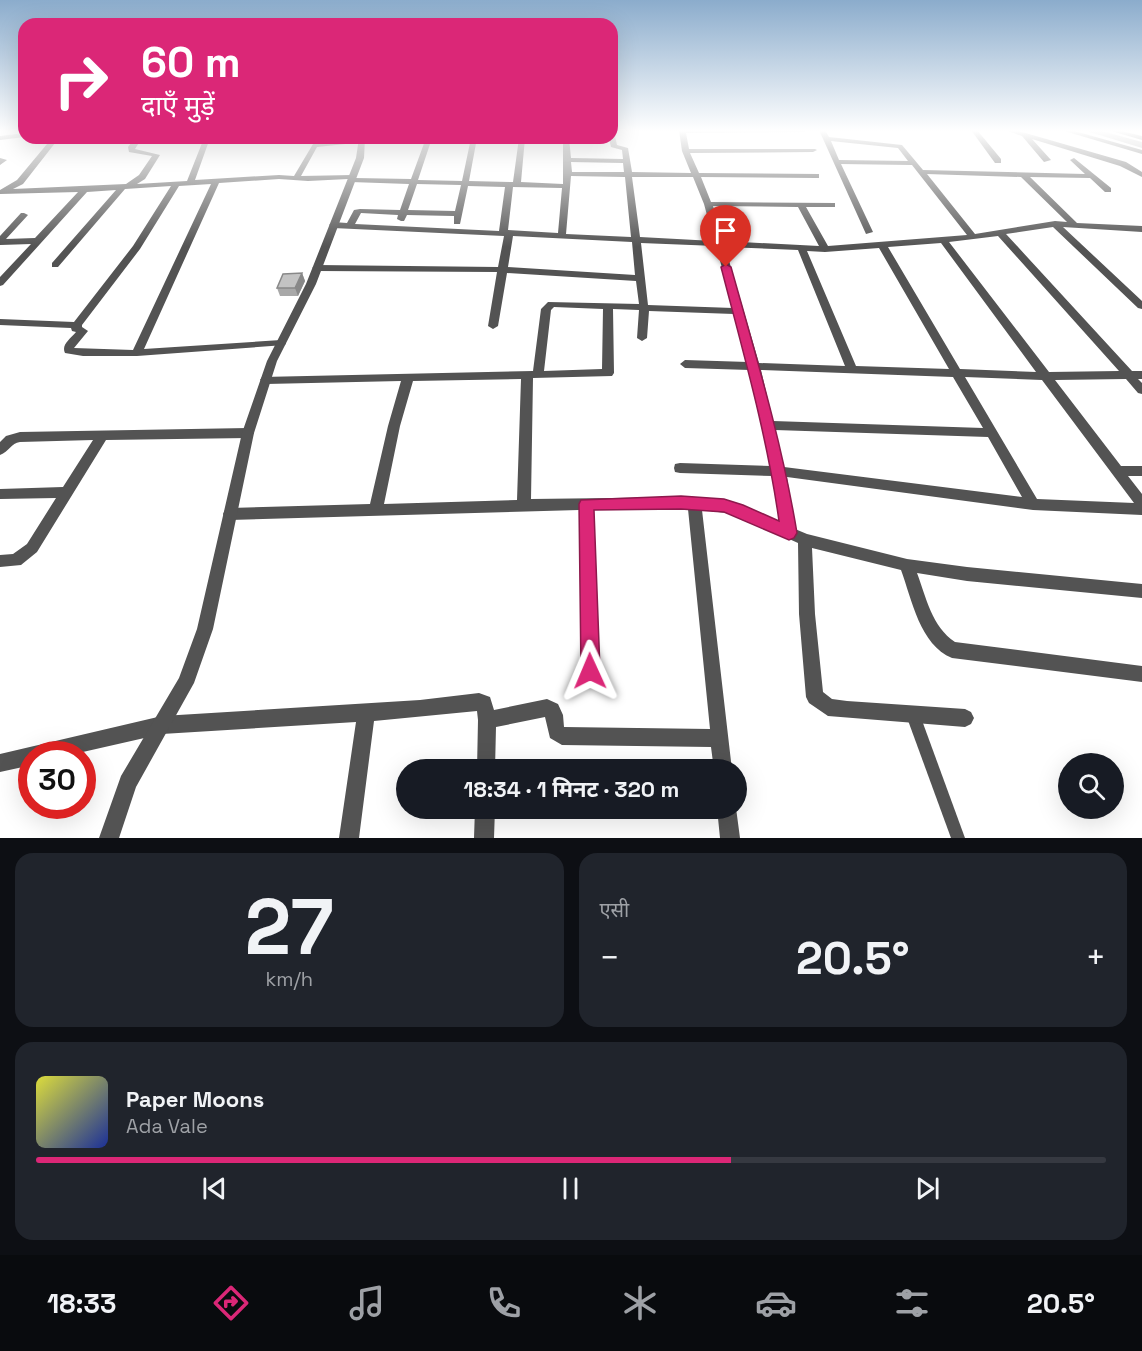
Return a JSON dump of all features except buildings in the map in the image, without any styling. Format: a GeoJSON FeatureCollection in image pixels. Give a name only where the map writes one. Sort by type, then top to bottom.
{"type":"FeatureCollection","features":[{"type":"Feature","properties":{"kind":"street"},"geometry":{"type":"LineString","coordinates":[[0,192],[21,182],[31,169]]}},
{"type":"Feature","properties":{"kind":"street"},"geometry":{"type":"LineString","coordinates":[[55,265],[124,187],[143,175],[147,169]]}},
{"type":"Feature","properties":{"kind":"street"},"geometry":{"type":"LineString","coordinates":[[190,183],[195,169]]}},
{"type":"Feature","properties":{"kind":"street"},"geometry":{"type":"LineString","coordinates":[[296,178],[301,169]]}},
{"type":"Feature","properties":{"kind":"street"},"geometry":{"type":"LineString","coordinates":[[109,838],[128,783],[186,683],[205,629],[248,433],[281,343],[317,268],[355,169]]}},
{"type":"Feature","properties":{"kind":"street"},"geometry":{"type":"LineString","coordinates":[[397,228],[420,169]]}},
{"type":"Feature","properties":{"kind":"street"},"geometry":{"type":"LineString","coordinates":[[456,230],[468,169]]}},
{"type":"Feature","properties":{"kind":"street"},"geometry":{"type":"LineString","coordinates":[[493,326],[516,169]]}},
{"type":"Feature","properties":{"kind":"street"},"geometry":{"type":"LineString","coordinates":[[562,236],[568,169]]}},
{"type":"Feature","properties":{"kind":"street"},"geometry":{"type":"LineString","coordinates":[[627,169],[644,309],[642,338]]}},
{"type":"Feature","properties":{"kind":"street"},"geometry":{"type":"LineString","coordinates":[[694,169],[708,204],[754,365],[779,471],[789,533]]}},
{"type":"Feature","properties":{"kind":"street"},"geometry":{"type":"LineString","coordinates":[[839,169],[869,232]]}},
{"type":"Feature","properties":{"kind":"street"},"geometry":{"type":"LineString","coordinates":[[918,169],[973,237]]}},
{"type":"Feature","properties":{"kind":"street"},"geometry":{"type":"LineString","coordinates":[[1084,169],[1107,190]]}},
{"type":"Feature","properties":{"kind":"street"},"geometry":{"type":"LineString","coordinates":[[920,172],[1091,176]]}},
{"type":"Feature","properties":{"kind":"street"},"geometry":{"type":"LineString","coordinates":[[568,174],[816,176]]}},
{"type":"Feature","properties":{"kind":"street"},"geometry":{"type":"LineString","coordinates":[[1024,175],[1073,223]]}},
{"type":"Feature","properties":{"kind":"street"},"geometry":{"type":"LineString","coordinates":[[0,192],[84,190],[296,178],[567,186]]}},
{"type":"Feature","properties":{"kind":"street"},"geometry":{"type":"LineString","coordinates":[[137,353],[216,181]]}},
{"type":"Feature","properties":{"kind":"street"},"geometry":{"type":"LineString","coordinates":[[176,184],[137,247],[77,325],[76,329],[83,331],[69,351],[137,353],[281,343]]}},
{"type":"Feature","properties":{"kind":"street"},"geometry":{"type":"LineString","coordinates":[[0,283],[84,190]]}},
{"type":"Feature","properties":{"kind":"street"},"geometry":{"type":"LineString","coordinates":[[708,204],[832,205]]}},
{"type":"Feature","properties":{"kind":"street"},"geometry":{"type":"LineString","coordinates":[[801,205],[825,249]]}},
{"type":"Feature","properties":{"kind":"street"},"geometry":{"type":"LineString","coordinates":[[350,226],[358,211],[458,214]]}},
{"type":"Feature","properties":{"kind":"street"},"geometry":{"type":"LineString","coordinates":[[0,242],[24,215]]}},
{"type":"Feature","properties":{"kind":"street"},"geometry":{"type":"LineString","coordinates":[[333,225],[825,249],[973,237],[1055,224],[1073,223],[1142,229]]}},
{"type":"Feature","properties":{"kind":"street"},"geometry":{"type":"LineString","coordinates":[[1055,224],[1142,306]]}},
{"type":"Feature","properties":{"kind":"street"},"geometry":{"type":"LineString","coordinates":[[1000,232],[1142,390]]}},
{"type":"Feature","properties":{"kind":"street"},"geometry":{"type":"LineString","coordinates":[[943,240],[1142,504]]}},
{"type":"Feature","properties":{"kind":"street"},"geometry":{"type":"LineString","coordinates":[[0,242],[39,241]]}},
{"type":"Feature","properties":{"kind":"street"},"geometry":{"type":"LineString","coordinates":[[882,245],[1033,504]]}},
{"type":"Feature","properties":{"kind":"street"},"geometry":{"type":"LineString","coordinates":[[801,248],[852,369]]}},
{"type":"Feature","properties":{"kind":"street"},"geometry":{"type":"LineString","coordinates":[[317,268],[501,270],[639,278]]}},
{"type":"Feature","properties":{"kind":"street"},"geometry":{"type":"LineString","coordinates":[[524,505],[532,374],[548,306],[555,304],[739,311]]}},
{"type":"Feature","properties":{"kind":"street"},"geometry":{"type":"LineString","coordinates":[[266,380],[608,373],[608,307]]}},
{"type":"Feature","properties":{"kind":"street"},"geometry":{"type":"LineString","coordinates":[[0,322],[77,325]]}},
{"type":"Feature","properties":{"kind":"street"},"geometry":{"type":"LineString","coordinates":[[685,364],[955,371],[1045,376],[1142,375]]}},
{"type":"Feature","properties":{"kind":"street"},"geometry":{"type":"LineString","coordinates":[[376,510],[394,426],[408,377]]}},
{"type":"Feature","properties":{"kind":"street"},"geometry":{"type":"LineString","coordinates":[[769,425],[991,434]]}},
{"type":"Feature","properties":{"kind":"street"},"geometry":{"type":"LineString","coordinates":[[0,450],[10,439],[20,437],[248,433]]}},
{"type":"Feature","properties":{"kind":"street"},"geometry":{"type":"LineString","coordinates":[[0,561],[16,560],[32,548],[102,436]]}},
{"type":"Feature","properties":{"kind":"street"},"geometry":{"type":"LineString","coordinates":[[680,468],[779,471],[1033,504],[1142,509]]}},
{"type":"Feature","properties":{"kind":"street"},"geometry":{"type":"LineString","coordinates":[[1117,471],[1142,471]]}},
{"type":"Feature","properties":{"kind":"street"},"geometry":{"type":"LineString","coordinates":[[0,494],[67,492]]}},
{"type":"Feature","properties":{"kind":"street"},"geometry":{"type":"LineString","coordinates":[[230,514],[524,505],[694,503],[737,509],[805,540],[907,565],[967,574],[1142,591]]}},
{"type":"Feature","properties":{"kind":"street"},"geometry":{"type":"LineString","coordinates":[[694,503],[722,759]]}},
{"type":"Feature","properties":{"kind":"street"},"geometry":{"type":"LineString","coordinates":[[586,504],[590,671]]}},
{"type":"Feature","properties":{"kind":"street"},"geometry":{"type":"LineString","coordinates":[[805,540],[807,614],[814,697],[820,703],[837,709],[965,718]]}},
{"type":"Feature","properties":{"kind":"street"},"geometry":{"type":"LineString","coordinates":[[907,565],[934,635],[943,646],[952,650],[1142,674]]}},
{"type":"Feature","properties":{"kind":"street"},"geometry":{"type":"LineString","coordinates":[[94,741],[162,725],[479,702],[484,703],[487,720],[486,759]]}},
{"type":"Feature","properties":{"kind":"street"},"geometry":{"type":"LineString","coordinates":[[487,720],[547,708],[554,715],[556,732],[562,736],[720,738]]}},
{"type":"Feature","properties":{"kind":"street"},"geometry":{"type":"LineString","coordinates":[[349,838],[366,712]]}},
{"type":"Feature","properties":{"kind":"street"},"geometry":{"type":"LineString","coordinates":[[0,763],[18,759]]}},
{"type":"Feature","properties":{"kind":"street"},"geometry":{"type":"LineString","coordinates":[[484,838],[485,819]]}},
{"type":"Feature","properties":{"kind":"street"},"geometry":{"type":"LineString","coordinates":[[728,819],[730,838]]}},
{"type":"Feature","properties":{"kind":"lane"},"geometry":{"type":"LineString","coordinates":[[913,715],[958,838]]}},
{"type":"Feature","properties":{"kind":"route"},"geometry":{"type":"LineString","coordinates":[[590,671],[586,504],[681,502],[724,506],[737,509],[789,533],[783,489],[769,425],[726,267]]}}]}
